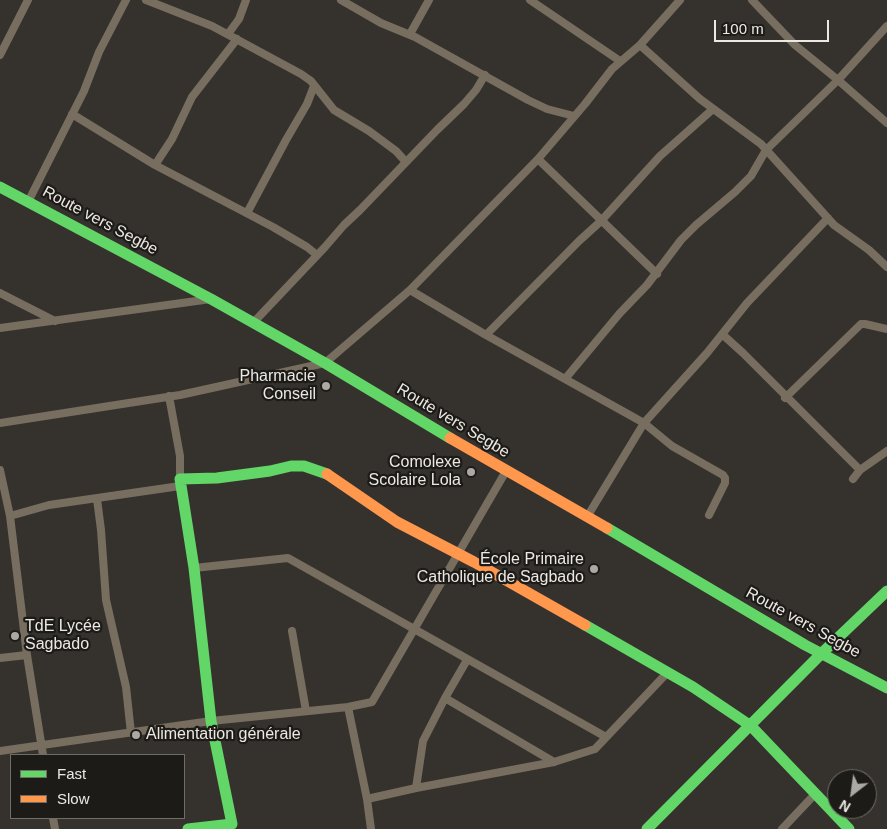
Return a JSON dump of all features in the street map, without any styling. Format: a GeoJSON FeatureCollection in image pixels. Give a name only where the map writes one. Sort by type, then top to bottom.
{"type":"FeatureCollection","features":[{"type":"Feature","properties":{"kind":"street"},"geometry":{"type":"LineString","coordinates":[[0,55],[28,0]]}},
{"type":"Feature","properties":{"kind":"street"},"geometry":{"type":"LineString","coordinates":[[28,202],[84,91],[99,52],[126,0]]}},
{"type":"Feature","properties":{"kind":"street"},"geometry":{"type":"LineString","coordinates":[[146,0],[228,34],[302,74],[334,110],[369,131],[396,151],[406,162]]}},
{"type":"Feature","properties":{"kind":"street"},"geometry":{"type":"LineString","coordinates":[[228,34],[238,19],[246,0]]}},
{"type":"Feature","properties":{"kind":"street"},"geometry":{"type":"LineString","coordinates":[[342,0],[381,23],[410,34],[534,103],[574,116]]}},
{"type":"Feature","properties":{"kind":"street"},"geometry":{"type":"LineString","coordinates":[[410,34],[429,0]]}},
{"type":"Feature","properties":{"kind":"street"},"geometry":{"type":"LineString","coordinates":[[530,0],[620,61]]}},
{"type":"Feature","properties":{"kind":"street"},"geometry":{"type":"LineString","coordinates":[[0,423],[169,396],[326,363],[410,290],[538,159],[620,61],[640,45],[680,0]]}},
{"type":"Feature","properties":{"kind":"street"},"geometry":{"type":"LineString","coordinates":[[752,0],[795,45],[887,123]]}},
{"type":"Feature","properties":{"kind":"street"},"geometry":{"type":"LineString","coordinates":[[565,379],[620,313],[656,274],[682,240],[751,176],[766,150],[838,80],[887,26]]}},
{"type":"Feature","properties":{"kind":"street"},"geometry":{"type":"LineString","coordinates":[[156,165],[172,139],[192,97],[237,39]]}},
{"type":"Feature","properties":{"kind":"street"},"geometry":{"type":"LineString","coordinates":[[640,45],[713,108],[751,136],[828,218],[887,267]]}},
{"type":"Feature","properties":{"kind":"street"},"geometry":{"type":"LineString","coordinates":[[253,322],[344,225],[464,104],[476,90],[485,75]]}},
{"type":"Feature","properties":{"kind":"street"},"geometry":{"type":"LineString","coordinates":[[248,213],[307,104],[314,86]]}},
{"type":"Feature","properties":{"kind":"street"},"geometry":{"type":"LineString","coordinates":[[486,335],[578,241],[601,221],[660,156],[713,108]]}},
{"type":"Feature","properties":{"kind":"street"},"geometry":{"type":"LineString","coordinates":[[72,114],[156,165],[308,247],[317,255]]}},
{"type":"Feature","properties":{"kind":"street"},"geometry":{"type":"LineString","coordinates":[[538,159],[601,221],[619,235],[656,274]]}},
{"type":"Feature","properties":{"kind":"street","name":"Route vers Segbe"},"geometry":{"type":"LineString","coordinates":[[0,187],[211,299],[326,363],[506,471],[805,645],[887,688]]}},
{"type":"Feature","properties":{"kind":"street"},"geometry":{"type":"LineString","coordinates":[[587,518],[644,423],[748,303],[828,218]]}},
{"type":"Feature","properties":{"kind":"street"},"geometry":{"type":"LineString","coordinates":[[410,290],[486,335],[644,423],[672,446],[725,478],[725,483],[709,515]]}},
{"type":"Feature","properties":{"kind":"street"},"geometry":{"type":"LineString","coordinates":[[0,293],[55,321]]}},
{"type":"Feature","properties":{"kind":"street"},"geometry":{"type":"LineString","coordinates":[[0,328],[211,299]]}},
{"type":"Feature","properties":{"kind":"street"},"geometry":{"type":"LineString","coordinates":[[785,398],[861,324],[887,329]]}},
{"type":"Feature","properties":{"kind":"street"},"geometry":{"type":"LineString","coordinates":[[722,334],[860,470]]}},
{"type":"Feature","properties":{"kind":"street"},"geometry":{"type":"LineString","coordinates":[[169,396],[180,456],[180,482],[194,568],[211,721],[232,824],[188,829]]}},
{"type":"Feature","properties":{"kind":"street"},"geometry":{"type":"LineString","coordinates":[[853,479],[860,470],[887,452]]}},
{"type":"Feature","properties":{"kind":"street"},"geometry":{"type":"LineString","coordinates":[[10,516],[49,506],[97,499],[180,482],[270,471],[290,466],[304,466],[317,470],[325,473],[397,522],[474,562],[693,687],[751,726],[850,829]]}},
{"type":"Feature","properties":{"kind":"street"},"geometry":{"type":"LineString","coordinates":[[0,470],[1,483],[10,516],[27,655],[43,754]]}},
{"type":"Feature","properties":{"kind":"street"},"geometry":{"type":"LineString","coordinates":[[0,751],[211,721],[348,707],[372,702],[506,471]]}},
{"type":"Feature","properties":{"kind":"street"},"geometry":{"type":"LineString","coordinates":[[97,499],[102,530],[106,600],[126,686],[132,733]]}},
{"type":"Feature","properties":{"kind":"street"},"geometry":{"type":"LineString","coordinates":[[194,568],[288,558],[606,737]]}},
{"type":"Feature","properties":{"kind":"street"},"geometry":{"type":"LineString","coordinates":[[647,829],[822,653],[887,591]]}},
{"type":"Feature","properties":{"kind":"street"},"geometry":{"type":"LineString","coordinates":[[292,631],[306,711]]}},
{"type":"Feature","properties":{"kind":"street"},"geometry":{"type":"LineString","coordinates":[[0,658],[27,655]]}},
{"type":"Feature","properties":{"kind":"street"},"geometry":{"type":"LineString","coordinates":[[416,788],[422,741],[467,660]]}},
{"type":"Feature","properties":{"kind":"street"},"geometry":{"type":"LineString","coordinates":[[367,799],[554,762],[595,749],[667,673]]}},
{"type":"Feature","properties":{"kind":"street"},"geometry":{"type":"LineString","coordinates":[[445,698],[554,762]]}},
{"type":"Feature","properties":{"kind":"street"},"geometry":{"type":"LineString","coordinates":[[348,707],[367,799],[371,829]]}},
{"type":"Feature","properties":{"kind":"street"},"geometry":{"type":"LineString","coordinates":[[782,829],[816,793]]}},
{"type":"Feature","properties":{"kind":"traffic: fast"},"geometry":{"type":"LineString","coordinates":[[0,187],[211,299],[325,363],[450,438]]}},
{"type":"Feature","properties":{"kind":"traffic: fast"},"geometry":{"type":"LineString","coordinates":[[188,829],[232,824],[211,721],[194,568],[180,479],[217,478],[270,471],[291,466],[304,466],[327,474]]}},
{"type":"Feature","properties":{"kind":"traffic: fast"},"geometry":{"type":"LineString","coordinates":[[607,528],[805,645],[887,688]]}},
{"type":"Feature","properties":{"kind":"traffic: fast"},"geometry":{"type":"LineString","coordinates":[[647,829],[822,653],[887,591]]}},
{"type":"Feature","properties":{"kind":"traffic: fast"},"geometry":{"type":"LineString","coordinates":[[585,625],[693,687],[751,726],[849,829]]}},
{"type":"Feature","properties":{"kind":"traffic: slow"},"geometry":{"type":"LineString","coordinates":[[450,438],[607,528]]}},
{"type":"Feature","properties":{"kind":"traffic: slow"},"geometry":{"type":"LineString","coordinates":[[327,474],[397,522],[474,562],[585,625]]}},
{"type":"Feature","properties":{"kind":"place","name":"Pharmacie Conseil"},"geometry":{"type":"Point","coordinates":[326,386]}},
{"type":"Feature","properties":{"kind":"place","name":"Comolexe Scolaire Lola"},"geometry":{"type":"Point","coordinates":[471,472]}},
{"type":"Feature","properties":{"kind":"place","name":"École Primaire Catholique de Sagbado"},"geometry":{"type":"Point","coordinates":[594,569]}},
{"type":"Feature","properties":{"kind":"place","name":"TdE Lycée Sagbado"},"geometry":{"type":"Point","coordinates":[15,636]}},
{"type":"Feature","properties":{"kind":"place","name":"Alimentation générale"},"geometry":{"type":"Point","coordinates":[136,735]}}]}
